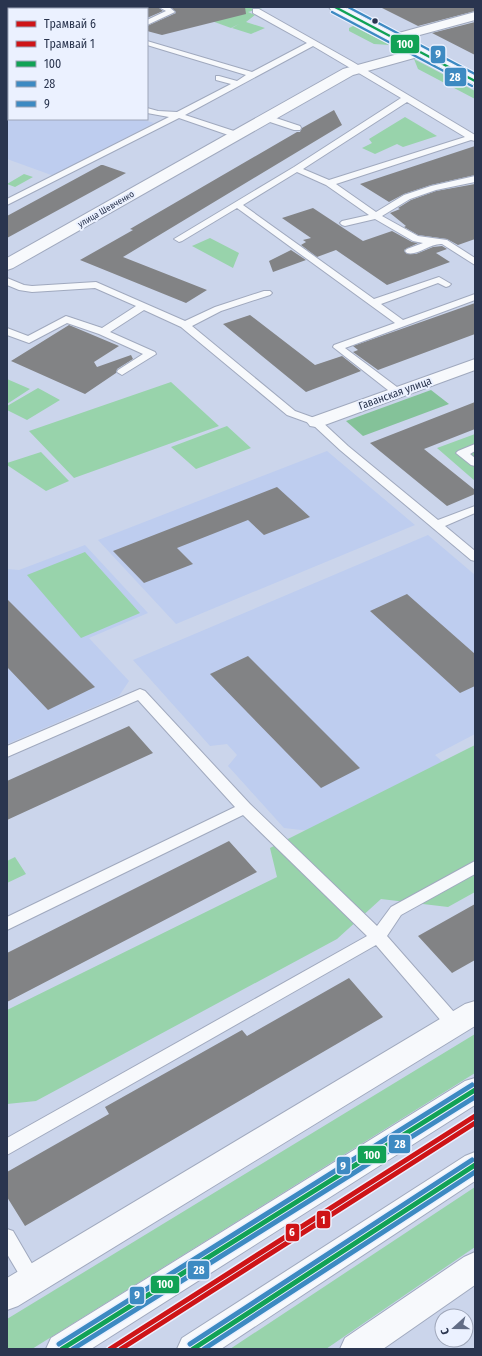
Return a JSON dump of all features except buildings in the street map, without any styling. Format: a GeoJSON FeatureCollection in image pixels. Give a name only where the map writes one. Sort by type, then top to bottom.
{"type":"FeatureCollection","features":[{"type":"Feature","properties":{"kind":"street"},"geometry":{"type":"LineString","coordinates":[[335,7],[475,81]]}},
{"type":"Feature","properties":{"kind":"street"},"geometry":{"type":"LineString","coordinates":[[355,7],[475,70]]}},
{"type":"Feature","properties":{"kind":"street"},"geometry":{"type":"LineString","coordinates":[[394,38],[475,16]]}},
{"type":"Feature","properties":{"kind":"street","name":"улица Шевченко"},"geometry":{"type":"LineString","coordinates":[[7,265],[348,72],[420,52]]}},
{"type":"Feature","properties":{"kind":"street","name":"Гаванская улица"},"geometry":{"type":"LineString","coordinates":[[316,422],[475,364]]}},
{"type":"Feature","properties":{"kind":"street"},"geometry":{"type":"LineString","coordinates":[[7,1295],[465,1019]]}},
{"type":"Feature","properties":{"kind":"street"},"geometry":{"type":"LineString","coordinates":[[62,1349],[475,1090]]}},
{"type":"Feature","properties":{"kind":"street"},"geometry":{"type":"LineString","coordinates":[[193,1349],[475,1165]]}},
{"type":"Feature","properties":{"kind":"street"},"geometry":{"type":"LineString","coordinates":[[356,1349],[475,1267]]}},
{"type":"Feature","properties":{"kind":"lane"},"geometry":{"type":"LineString","coordinates":[[148,23],[171,12],[162,7]]}},
{"type":"Feature","properties":{"kind":"lane"},"geometry":{"type":"LineString","coordinates":[[256,11],[358,69],[474,138]]}},
{"type":"Feature","properties":{"kind":"lane"},"geometry":{"type":"LineString","coordinates":[[148,43],[253,75]]}},
{"type":"Feature","properties":{"kind":"lane"},"geometry":{"type":"LineString","coordinates":[[7,202],[178,115],[313,43]]}},
{"type":"Feature","properties":{"kind":"lane"},"geometry":{"type":"LineString","coordinates":[[219,78],[237,83]]}},
{"type":"Feature","properties":{"kind":"lane"},"geometry":{"type":"LineString","coordinates":[[178,239],[296,169],[407,98]]}},
{"type":"Feature","properties":{"kind":"lane"},"geometry":{"type":"LineString","coordinates":[[148,110],[157,113],[178,115],[237,135]]}},
{"type":"Feature","properties":{"kind":"lane"},"geometry":{"type":"LineString","coordinates":[[267,118],[297,128]]}},
{"type":"Feature","properties":{"kind":"lane"},"geometry":{"type":"LineString","coordinates":[[329,183],[474,138]]}},
{"type":"Feature","properties":{"kind":"lane"},"geometry":{"type":"LineString","coordinates":[[296,169],[329,183],[376,216],[416,239],[444,242],[475,262]]}},
{"type":"Feature","properties":{"kind":"lane"},"geometry":{"type":"LineString","coordinates":[[345,222],[376,216],[407,197],[434,188],[475,179]]}},
{"type":"Feature","properties":{"kind":"lane"},"geometry":{"type":"LineString","coordinates":[[237,204],[401,323]]}},
{"type":"Feature","properties":{"kind":"lane"},"geometry":{"type":"LineString","coordinates":[[410,251],[436,241]]}},
{"type":"Feature","properties":{"kind":"lane"},"geometry":{"type":"LineString","coordinates":[[373,302],[439,280],[446,284]]}},
{"type":"Feature","properties":{"kind":"lane"},"geometry":{"type":"LineString","coordinates":[[7,282],[27,289],[96,285],[185,325],[291,413],[316,422],[475,557]]}},
{"type":"Feature","properties":{"kind":"lane"},"geometry":{"type":"LineString","coordinates":[[185,325],[218,309],[267,292]]}},
{"type":"Feature","properties":{"kind":"lane"},"geometry":{"type":"LineString","coordinates":[[397,392],[338,347],[475,297]]}},
{"type":"Feature","properties":{"kind":"lane"},"geometry":{"type":"LineString","coordinates":[[103,332],[143,306]]}},
{"type":"Feature","properties":{"kind":"lane"},"geometry":{"type":"LineString","coordinates":[[7,331],[29,340],[66,319],[103,332],[151,354],[122,372]]}},
{"type":"Feature","properties":{"kind":"lane"},"geometry":{"type":"LineString","coordinates":[[475,447],[462,453],[475,463]]}},
{"type":"Feature","properties":{"kind":"lane"},"geometry":{"type":"LineString","coordinates":[[436,525],[475,509]]}},
{"type":"Feature","properties":{"kind":"lane"},"geometry":{"type":"LineString","coordinates":[[7,752],[140,694],[245,808],[378,938],[465,1019]]}},
{"type":"Feature","properties":{"kind":"lane"},"geometry":{"type":"LineString","coordinates":[[7,924],[245,808]]}},
{"type":"Feature","properties":{"kind":"lane"},"geometry":{"type":"LineString","coordinates":[[7,1147],[378,938],[396,911],[475,867]]}},
{"type":"Feature","properties":{"kind":"lane"},"geometry":{"type":"LineString","coordinates":[[7,1236],[32,1280]]}},
{"type":"Feature","properties":{"kind":"shaded area"},"geometry":{"type":"Polygon","coordinates":[[[7,94],[8,120],[144,120],[154,123],[54,176],[7,159],[7,94]]]}},
{"type":"Feature","properties":{"kind":"shaded area"},"geometry":{"type":"Polygon","coordinates":[[[327,451],[415,525],[176,624],[98,540],[327,451]]]}},
{"type":"Feature","properties":{"kind":"shaded area"},"geometry":{"type":"Polygon","coordinates":[[[428,535],[475,575],[475,734],[435,755],[446,765],[337,834],[284,828],[228,766],[237,755],[227,744],[210,746],[133,660],[428,535]]]}},
{"type":"Feature","properties":{"kind":"shaded area"},"geometry":{"type":"Polygon","coordinates":[[[85,545],[148,613],[89,638],[129,681],[119,696],[7,744],[7,569],[19,570],[85,545]]]}},
{"type":"Feature","properties":{"kind":"green space"},"geometry":{"type":"Polygon","coordinates":[[[7,7],[62,7],[8,8],[7,32],[7,7]]]}},
{"type":"Feature","properties":{"kind":"green space"},"geometry":{"type":"Polygon","coordinates":[[[246,7],[266,7],[248,12],[255,15],[246,22],[265,28],[251,34],[232,28],[239,24],[231,28],[198,16],[221,13],[246,7]]]}},
{"type":"Feature","properties":{"kind":"green space"},"geometry":{"type":"Polygon","coordinates":[[[353,26],[390,45],[374,44],[349,31],[349,28],[353,26]]]}},
{"type":"Feature","properties":{"kind":"green space"},"geometry":{"type":"Polygon","coordinates":[[[414,59],[475,91],[475,99],[418,69],[414,59]]]}},
{"type":"Feature","properties":{"kind":"green space"},"geometry":{"type":"Polygon","coordinates":[[[405,117],[437,136],[403,147],[397,144],[375,154],[362,148],[372,143],[369,139],[405,117]]]}},
{"type":"Feature","properties":{"kind":"green space"},"geometry":{"type":"Polygon","coordinates":[[[24,174],[33,177],[15,187],[7,184],[24,174]]]}},
{"type":"Feature","properties":{"kind":"green space"},"geometry":{"type":"Polygon","coordinates":[[[210,238],[239,253],[233,268],[192,246],[210,238]]]}},
{"type":"Feature","properties":{"kind":"green space"},"geometry":{"type":"Polygon","coordinates":[[[7,379],[30,389],[7,404],[7,379]]]}},
{"type":"Feature","properties":{"kind":"green space"},"geometry":{"type":"Polygon","coordinates":[[[171,382],[219,426],[74,478],[29,431],[171,382]]]}},
{"type":"Feature","properties":{"kind":"green space"},"geometry":{"type":"Polygon","coordinates":[[[38,388],[60,400],[27,420],[7,410],[7,406],[38,388]]]}},
{"type":"Feature","properties":{"kind":"green space"},"geometry":{"type":"Polygon","coordinates":[[[431,390],[449,404],[363,436],[346,421],[431,390]]]}},
{"type":"Feature","properties":{"kind":"green space"},"geometry":{"type":"Polygon","coordinates":[[[227,426],[251,448],[196,469],[171,447],[227,426]]]}},
{"type":"Feature","properties":{"kind":"green space"},"geometry":{"type":"Polygon","coordinates":[[[475,434],[475,481],[437,448],[475,434]]]}},
{"type":"Feature","properties":{"kind":"green space"},"geometry":{"type":"Polygon","coordinates":[[[41,452],[69,481],[46,491],[7,465],[7,463],[41,452]]]}},
{"type":"Feature","properties":{"kind":"green space"},"geometry":{"type":"Polygon","coordinates":[[[85,552],[140,613],[81,638],[27,575],[85,552]]]}},
{"type":"Feature","properties":{"kind":"green space"},"geometry":{"type":"Polygon","coordinates":[[[475,745],[475,892],[448,907],[381,899],[337,939],[36,1101],[7,1104],[7,1010],[277,877],[270,848],[475,745]]]}},
{"type":"Feature","properties":{"kind":"green space"},"geometry":{"type":"Polygon","coordinates":[[[15,857],[26,874],[7,883],[7,861],[15,857]]]}},
{"type":"Feature","properties":{"kind":"green space"},"geometry":{"type":"Polygon","coordinates":[[[475,1034],[475,1073],[32,1349],[7,1349],[7,1319],[475,1034]]]}},
{"type":"Feature","properties":{"kind":"green space"},"geometry":{"type":"Polygon","coordinates":[[[475,1187],[475,1247],[326,1349],[230,1349],[475,1187]]]}},
{"type":"Feature","properties":{"kind":"tram line","name":"6"},"geometry":{"type":"LineString","coordinates":[[110,1349],[475,1116]]}},
{"type":"Feature","properties":{"kind":"tram line","name":"1"},"geometry":{"type":"LineString","coordinates":[[121,1349],[475,1123]]}},
{"type":"Feature","properties":{"kind":"transit line","name":"100"},"geometry":{"type":"LineString","coordinates":[[335,7],[475,81]]}},
{"type":"Feature","properties":{"kind":"transit line","name":"9"},"geometry":{"type":"LineString","coordinates":[[348,7],[475,74]]}},
{"type":"Feature","properties":{"kind":"transit line","name":"28"},"geometry":{"type":"LineString","coordinates":[[332,12],[472,86]]}},
{"type":"Feature","properties":{"kind":"transit line","name":"9"},"geometry":{"type":"LineString","coordinates":[[59,1344],[472,1085]]}},
{"type":"Feature","properties":{"kind":"transit line","name":"100"},"geometry":{"type":"LineString","coordinates":[[62,1349],[475,1090]]}},
{"type":"Feature","properties":{"kind":"transit line","name":"28"},"geometry":{"type":"LineString","coordinates":[[73,1349],[475,1097]]}},
{"type":"Feature","properties":{"kind":"transit line","name":"9"},"geometry":{"type":"LineString","coordinates":[[190,1344],[472,1160]]}},
{"type":"Feature","properties":{"kind":"transit line","name":"100"},"geometry":{"type":"LineString","coordinates":[[193,1349],[475,1165]]}},
{"type":"Feature","properties":{"kind":"transit line","name":"28"},"geometry":{"type":"LineString","coordinates":[[204,1349],[475,1172]]}}]}
